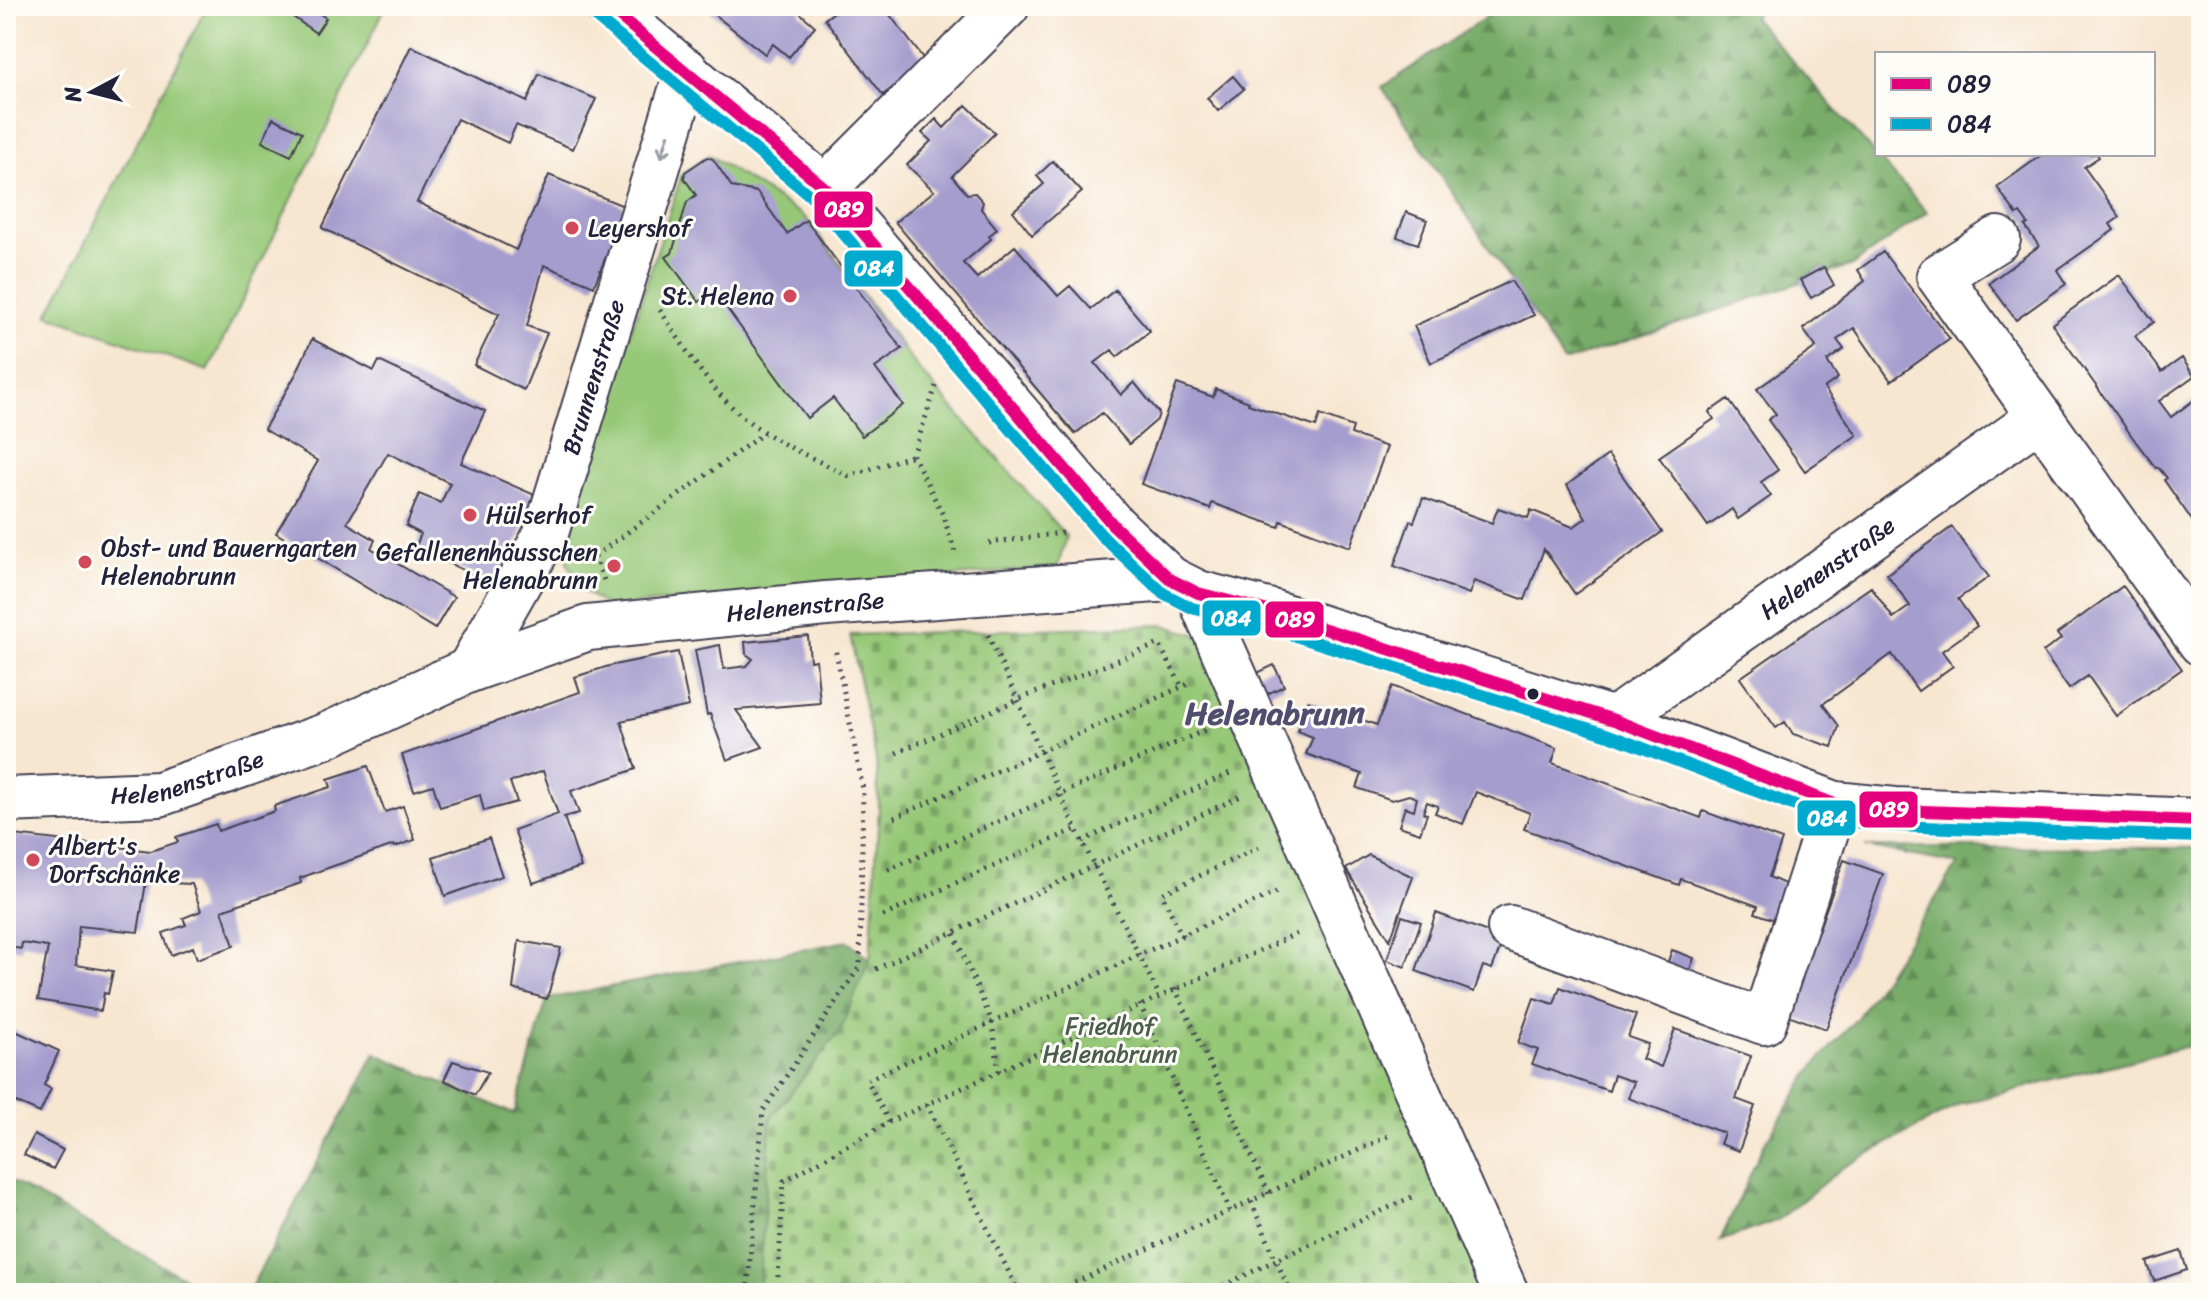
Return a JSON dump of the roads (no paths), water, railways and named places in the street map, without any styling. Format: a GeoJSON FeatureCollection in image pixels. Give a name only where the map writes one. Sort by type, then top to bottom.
{"type":"FeatureCollection","features":[{"type":"Feature","properties":{"kind":"street"},"geometry":{"type":"LineString","coordinates":[[607,6],[825,188],[1113,525],[1184,586],[1506,1293]]}},
{"type":"Feature","properties":{"kind":"street"},"geometry":{"type":"LineString","coordinates":[[825,188],[1007,6]]}},
{"type":"Feature","properties":{"kind":"street","name":"Brunnenstraße"},"geometry":{"type":"LineString","coordinates":[[469,670],[545,536],[687,71]]}},
{"type":"Feature","properties":{"kind":"street"},"geometry":{"type":"LineString","coordinates":[[1998,239],[1939,276],[2201,643]]}},
{"type":"Feature","properties":{"kind":"street","name":"Helenenstraße"},"geometry":{"type":"LineString","coordinates":[[1614,720],[2040,417]]}},
{"type":"Feature","properties":{"kind":"street","name":"Helenenstraße"},"geometry":{"type":"LineString","coordinates":[[6,800],[159,794],[325,736],[469,670],[588,628],[826,604],[1184,586],[1614,720],[1835,804],[1895,810],[2201,821]]}},
{"type":"Feature","properties":{"kind":"street"},"geometry":{"type":"LineString","coordinates":[[1510,928],[1764,1022],[1835,804]]}},
{"type":"Feature","properties":{"kind":"place","name":"Leyershof"},"geometry":{"type":"Point","coordinates":[572,228]}},
{"type":"Feature","properties":{"kind":"place","name":"St. Helena"},"geometry":{"type":"Point","coordinates":[790,296]}},
{"type":"Feature","properties":{"kind":"place","name":"Hülserhof"},"geometry":{"type":"Point","coordinates":[470,515]}},
{"type":"Feature","properties":{"kind":"place","name":"Obst- und Bauerngarten Helenabrunn"},"geometry":{"type":"Point","coordinates":[85,562]}},
{"type":"Feature","properties":{"kind":"place","name":"Gefallenenhäusschen Helenabrunn"},"geometry":{"type":"Point","coordinates":[614,566]}},
{"type":"Feature","properties":{"kind":"place","name":"Albert's Dorfschänke"},"geometry":{"type":"Point","coordinates":[33,860]}},
{"type":"Feature","properties":{"kind":"district","name":"Helenabrunn"},"geometry":{"type":"Point","coordinates":[1275,713]}},
{"type":"Feature","properties":{"kind":"park label","name":"Friedhof Helenabrunn"},"geometry":{"type":"Point","coordinates":[1110,1040]}}]}
